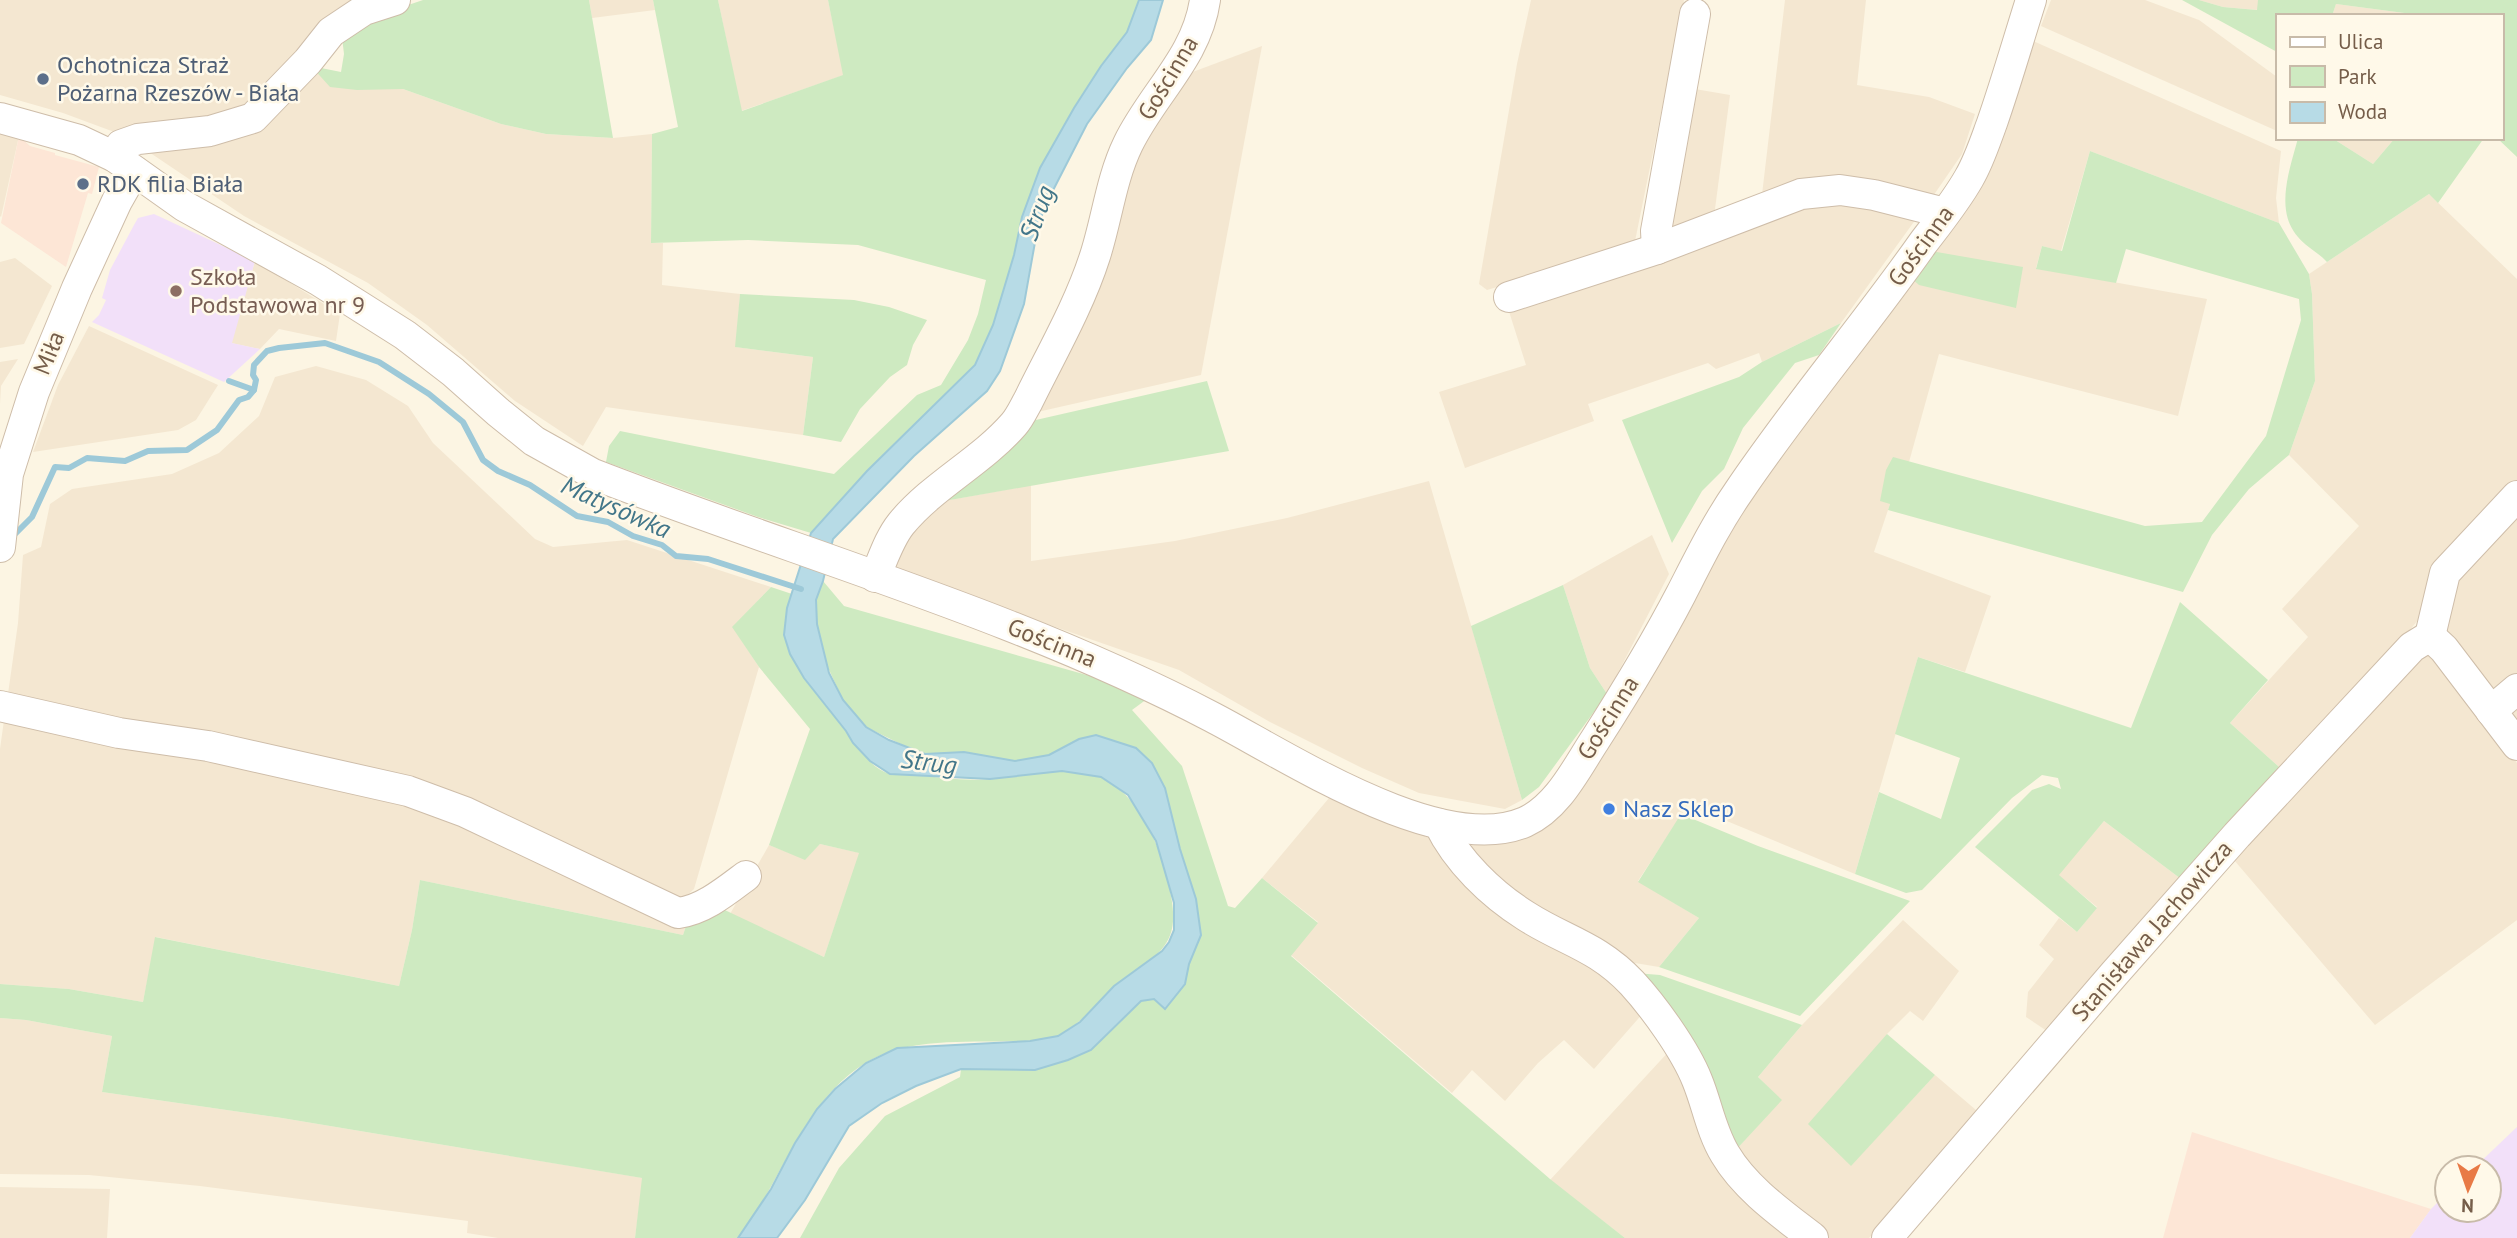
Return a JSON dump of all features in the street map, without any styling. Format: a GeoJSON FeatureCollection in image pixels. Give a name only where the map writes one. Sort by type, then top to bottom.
{"type":"FeatureCollection","features":[{"type":"Feature","properties":{"kind":"street"},"geometry":{"type":"LineString","coordinates":[[125,164],[121,145],[138,139],[210,131],[253,118],[308,61],[331,32],[365,10],[395,0]]}},
{"type":"Feature","properties":{"kind":"street","name":"Gościnna"},"geometry":{"type":"LineString","coordinates":[[867,574],[902,523],[946,481],[1015,423],[1028,401],[1094,257],[1128,144],[1191,48],[1203,17],[1205,0]]}},
{"type":"Feature","properties":{"kind":"street","name":"Gościnna"},"geometry":{"type":"LineString","coordinates":[[0,118],[79,140],[125,164],[184,206],[318,280],[405,335],[453,372],[518,429],[550,451],[593,474],[1013,626],[1091,658],[1171,695],[1340,785],[1392,808],[1439,824],[1469,829],[1494,829],[1524,822],[1555,800],[1619,702],[1737,493],[1798,407],[1897,281],[1970,177],[1981,154],[2031,0]]}},
{"type":"Feature","properties":{"kind":"street"},"geometry":{"type":"LineString","coordinates":[[1657,249],[1656,231],[1695,14]]}},
{"type":"Feature","properties":{"kind":"street","name":"Miła"},"geometry":{"type":"LineString","coordinates":[[0,547],[8,474],[34,392],[117,201],[125,164]]}},
{"type":"Feature","properties":{"kind":"street"},"geometry":{"type":"LineString","coordinates":[[1509,297],[1657,249],[1801,194],[1840,190],[1874,195],[1945,213]]}},
{"type":"Feature","properties":{"kind":"street"},"geometry":{"type":"LineString","coordinates":[[2517,496],[2445,573],[2430,636],[2444,649],[2517,745]]}},
{"type":"Feature","properties":{"kind":"street","name":"Stanisława Jachowicza"},"geometry":{"type":"LineString","coordinates":[[1887,1238],[2237,835],[2412,647],[2430,636]]}},
{"type":"Feature","properties":{"kind":"street"},"geometry":{"type":"LineString","coordinates":[[2491,711],[2517,689]]}},
{"type":"Feature","properties":{"kind":"street"},"geometry":{"type":"LineString","coordinates":[[0,706],[120,733],[208,746],[408,791],[465,812],[678,913],[689,912],[746,876]]}},
{"type":"Feature","properties":{"kind":"street"},"geometry":{"type":"LineString","coordinates":[[1439,824],[1446,839],[1465,863],[1495,893],[1525,915],[1602,956],[1633,984],[1684,1055],[1724,1153],[1734,1168],[1778,1211],[1812,1238]]}},
{"type":"Feature","properties":{"kind":"shaded area"},"geometry":{"type":"Polygon","coordinates":[[[0,0],[358,0],[246,112],[117,133],[63,113],[0,95],[0,0]]]}},
{"type":"Feature","properties":{"kind":"shaded area"},"geometry":{"type":"Polygon","coordinates":[[[589,0],[653,0],[655,10],[592,18],[589,0]]]}},
{"type":"Feature","properties":{"kind":"shaded area"},"geometry":{"type":"Polygon","coordinates":[[[718,0],[828,0],[844,75],[741,111],[718,0]]]}},
{"type":"Feature","properties":{"kind":"shaded area"},"geometry":{"type":"Polygon","coordinates":[[[1531,0],[1684,0],[1635,241],[1629,248],[1487,290],[1479,284],[1517,64],[1531,0]]]}},
{"type":"Feature","properties":{"kind":"shaded area"},"geometry":{"type":"Polygon","coordinates":[[[1785,0],[1866,0],[1857,85],[1929,97],[1975,114],[1962,154],[1931,199],[1761,203],[1785,0]]]}},
{"type":"Feature","properties":{"kind":"shaded area"},"geometry":{"type":"Polygon","coordinates":[[[2051,0],[2145,0],[2199,20],[2276,76],[2276,131],[2041,26],[2051,0]]]}},
{"type":"Feature","properties":{"kind":"shaded area"},"geometry":{"type":"Polygon","coordinates":[[[2199,0],[2258,0],[2258,10],[2223,7],[2199,0]]]}},
{"type":"Feature","properties":{"kind":"shaded area"},"geometry":{"type":"Polygon","coordinates":[[[2336,4],[2412,14],[2333,14],[2336,4]]]}},
{"type":"Feature","properties":{"kind":"shaded area"},"geometry":{"type":"Polygon","coordinates":[[[2031,40],[2281,151],[2276,198],[2279,223],[2090,151],[2061,251],[2042,246],[2036,268],[2207,299],[2178,416],[1939,354],[1909,462],[1893,458],[1890,504],[1874,552],[1991,596],[1965,672],[1918,657],[1855,874],[1688,805],[1638,881],[1699,918],[1659,967],[1617,960],[1538,913],[1468,851],[1473,843],[1480,839],[1526,829],[1753,485],[1981,182],[2000,145],[2031,40]]]}},
{"type":"Feature","properties":{"kind":"shaded area"},"geometry":{"type":"Polygon","coordinates":[[[1262,46],[1201,375],[1033,413],[1144,136],[1190,73],[1262,46]]]}},
{"type":"Feature","properties":{"kind":"shaded area"},"geometry":{"type":"Polygon","coordinates":[[[311,65],[387,88],[403,89],[501,124],[546,134],[613,138],[652,134],[651,243],[663,243],[662,285],[740,294],[736,347],[813,357],[803,435],[606,407],[583,446],[515,401],[427,325],[368,283],[244,216],[140,146],[218,134],[311,65]]]}},
{"type":"Feature","properties":{"kind":"shaded area"},"geometry":{"type":"Polygon","coordinates":[[[1689,88],[1730,95],[1713,224],[1678,238],[1664,220],[1689,88]]]}},
{"type":"Feature","properties":{"kind":"shaded area"},"geometry":{"type":"Polygon","coordinates":[[[0,132],[19,136],[1,217],[0,216],[0,132]]]}},
{"type":"Feature","properties":{"kind":"shaded area"},"geometry":{"type":"Polygon","coordinates":[[[19,136],[30,146],[99,167],[92,194],[88,193],[66,267],[1,223],[19,136]]]}},
{"type":"Feature","properties":{"kind":"shaded area"},"geometry":{"type":"Polygon","coordinates":[[[2335,140],[2393,140],[2373,164],[2335,140]]]}},
{"type":"Feature","properties":{"kind":"shaded area"},"geometry":{"type":"Polygon","coordinates":[[[2429,194],[2517,279],[2517,725],[2425,611],[2361,692],[2288,775],[2230,723],[2308,637],[2282,609],[2359,526],[2289,455],[2315,381],[2309,274],[2429,194]]]}},
{"type":"Feature","properties":{"kind":"shaded area"},"geometry":{"type":"Polygon","coordinates":[[[1812,202],[1921,212],[1841,323],[1762,362],[1759,353],[1716,369],[1708,363],[1588,404],[1594,421],[1465,468],[1439,392],[1526,365],[1506,302],[1812,202]]]}},
{"type":"Feature","properties":{"kind":"shaded area","name":"Szkoła Podstawowa nr 9"},"geometry":{"type":"Polygon","coordinates":[[[154,214],[255,261],[232,343],[260,349],[224,382],[92,322],[99,315],[106,300],[102,298],[110,270],[138,218],[154,214]]]}},
{"type":"Feature","properties":{"kind":"shaded area"},"geometry":{"type":"Polygon","coordinates":[[[15,258],[52,286],[24,344],[0,348],[0,262],[15,258]]]}},
{"type":"Feature","properties":{"kind":"shaded area"},"geometry":{"type":"Polygon","coordinates":[[[255,261],[340,314],[336,341],[279,329],[260,349],[231,343],[255,261]]]}},
{"type":"Feature","properties":{"kind":"shaded area"},"geometry":{"type":"Polygon","coordinates":[[[89,326],[218,385],[196,420],[178,430],[33,452],[58,385],[89,326]]]}},
{"type":"Feature","properties":{"kind":"shaded area"},"geometry":{"type":"Polygon","coordinates":[[[18,359],[1,386],[0,404],[0,362],[18,359]]]}},
{"type":"Feature","properties":{"kind":"shaded area"},"geometry":{"type":"Polygon","coordinates":[[[316,366],[366,380],[408,406],[433,443],[535,539],[553,547],[627,540],[771,587],[733,627],[759,667],[694,889],[678,904],[420,786],[7,701],[18,623],[23,555],[41,547],[50,504],[72,489],[172,474],[219,453],[259,416],[275,377],[316,366]]]}},
{"type":"Feature","properties":{"kind":"shaded area"},"geometry":{"type":"Polygon","coordinates":[[[1429,481],[1522,800],[1505,809],[1419,793],[1270,722],[1179,670],[898,572],[893,560],[933,503],[1031,485],[1031,561],[1175,541],[1287,518],[1429,481]]]}},
{"type":"Feature","properties":{"kind":"shaded area"},"geometry":{"type":"Polygon","coordinates":[[[1652,535],[1669,574],[1607,694],[1590,668],[1563,585],[1652,535]]]}},
{"type":"Feature","properties":{"kind":"shaded area"},"geometry":{"type":"Polygon","coordinates":[[[2416,655],[2431,655],[2517,763],[2517,920],[2375,1025],[2234,860],[2416,655]]]}},
{"type":"Feature","properties":{"kind":"shaded area"},"geometry":{"type":"Polygon","coordinates":[[[5,713],[435,809],[687,923],[683,935],[420,880],[399,986],[156,937],[143,1002],[69,989],[0,984],[0,749],[5,713]]]}},
{"type":"Feature","properties":{"kind":"shaded area"},"geometry":{"type":"Polygon","coordinates":[[[1334,792],[1431,839],[1645,1011],[1594,1069],[1564,1040],[1538,1063],[1505,1101],[1472,1070],[1452,1093],[1291,955],[1318,922],[1262,878],[1334,792]]]}},
{"type":"Feature","properties":{"kind":"shaded area"},"geometry":{"type":"Polygon","coordinates":[[[2104,821],[2185,882],[2053,1035],[2026,1017],[2028,992],[2054,959],[2039,945],[2059,918],[2077,932],[2097,907],[2058,875],[2104,821]]]}},
{"type":"Feature","properties":{"kind":"shaded area"},"geometry":{"type":"Polygon","coordinates":[[[820,844],[860,853],[824,957],[730,914],[769,845],[805,859],[820,844]]]}},
{"type":"Feature","properties":{"kind":"shaded area"},"geometry":{"type":"Polygon","coordinates":[[[1903,920],[1959,971],[1923,1021],[1910,1011],[1887,1034],[1851,1165],[1935,1075],[1983,1116],[1869,1238],[1828,1238],[1801,1219],[1734,1152],[1781,1100],[1758,1077],[1802,1025],[1903,920]]]}},
{"type":"Feature","properties":{"kind":"shaded area"},"geometry":{"type":"Polygon","coordinates":[[[0,1018],[26,1020],[112,1036],[102,1092],[282,1118],[643,1178],[635,1238],[498,1238],[467,1233],[468,1221],[200,1186],[89,1175],[0,1174],[0,1018]]]}},
{"type":"Feature","properties":{"kind":"shaded area"},"geometry":{"type":"Polygon","coordinates":[[[1672,1048],[1724,1166],[1803,1238],[1625,1238],[1550,1180],[1672,1048]]]}},
{"type":"Feature","properties":{"kind":"shaded area"},"geometry":{"type":"Polygon","coordinates":[[[2517,1127],[2517,1238],[2410,1238],[2433,1207],[2433,1224],[2503,1224],[2503,1154],[2489,1154],[2517,1127]]]}},
{"type":"Feature","properties":{"kind":"shaded area"},"geometry":{"type":"Polygon","coordinates":[[[2192,1132],[2431,1209],[2410,1238],[2163,1238],[2192,1132]]]}},
{"type":"Feature","properties":{"kind":"shaded area"},"geometry":{"type":"Polygon","coordinates":[[[0,1187],[110,1189],[107,1238],[0,1238],[0,1187]]]}},
{"type":"Feature","properties":{"kind":"green space"},"geometry":{"type":"Polygon","coordinates":[[[423,0],[589,0],[613,138],[546,134],[501,124],[403,89],[357,90],[330,87],[311,66],[341,72],[344,54],[342,37],[367,19],[423,0]]]}},
{"type":"Feature","properties":{"kind":"green space"},"geometry":{"type":"Polygon","coordinates":[[[653,0],[718,0],[742,111],[843,75],[828,0],[1139,0],[1127,32],[1074,108],[1022,217],[1014,255],[993,325],[975,365],[867,471],[811,533],[758,517],[606,462],[609,446],[620,431],[834,474],[917,395],[941,385],[968,340],[978,314],[986,280],[858,245],[748,240],[651,243],[652,134],[678,127],[653,0]]]}},
{"type":"Feature","properties":{"kind":"green space"},"geometry":{"type":"Polygon","coordinates":[[[2182,0],[2199,0],[2223,7],[2257,10],[2258,0],[2517,0],[2517,157],[2499,140],[2503,140],[2503,14],[2412,14],[2336,4],[2333,14],[2276,14],[2276,51],[2182,0]]]}},
{"type":"Feature","properties":{"kind":"green space"},"geometry":{"type":"Polygon","coordinates":[[[2297,140],[2335,140],[2373,164],[2393,140],[2483,140],[2438,203],[2429,194],[2327,262],[2298,237],[2291,226],[2285,202],[2288,176],[2297,140]]]}},
{"type":"Feature","properties":{"kind":"green space"},"geometry":{"type":"Polygon","coordinates":[[[2090,151],[2279,223],[2309,274],[2315,381],[2289,455],[2249,489],[2212,535],[2183,592],[1888,510],[1890,504],[1880,501],[1886,470],[1893,457],[2145,526],[2202,522],[2266,436],[2301,320],[2299,299],[2126,249],[2116,283],[2036,269],[2042,246],[2062,251],[2090,151]]]}},
{"type":"Feature","properties":{"kind":"green space"},"geometry":{"type":"Polygon","coordinates":[[[1931,251],[2023,267],[2016,308],[1919,285],[1911,278],[1931,251]]]}},
{"type":"Feature","properties":{"kind":"green space"},"geometry":{"type":"Polygon","coordinates":[[[740,294],[854,300],[889,307],[927,320],[913,345],[907,365],[890,377],[860,409],[841,442],[803,435],[813,357],[735,347],[740,294]]]}},
{"type":"Feature","properties":{"kind":"green space"},"geometry":{"type":"Polygon","coordinates":[[[1841,323],[1819,355],[1795,363],[1743,428],[1724,469],[1702,491],[1672,543],[1622,420],[1739,377],[1762,362],[1841,323]]]}},
{"type":"Feature","properties":{"kind":"green space"},"geometry":{"type":"Polygon","coordinates":[[[1207,381],[1229,451],[933,503],[1027,422],[1207,381]]]}},
{"type":"Feature","properties":{"kind":"green space"},"geometry":{"type":"Polygon","coordinates":[[[823,581],[844,606],[1129,687],[1151,696],[1132,710],[1182,766],[1228,906],[1235,908],[1262,878],[1318,923],[1291,956],[1550,1179],[1625,1238],[800,1238],[839,1168],[885,1116],[960,1077],[961,1069],[1035,1070],[1091,1050],[1141,1001],[1154,999],[1185,984],[1189,964],[1201,935],[1196,899],[1165,788],[1152,763],[1136,748],[1096,735],[1079,739],[1049,755],[1015,761],[964,752],[925,754],[866,727],[843,700],[824,659],[817,624],[816,600],[823,581]]]}},
{"type":"Feature","properties":{"kind":"green space"},"geometry":{"type":"Polygon","coordinates":[[[1563,585],[1590,668],[1607,694],[1539,787],[1522,800],[1471,626],[1563,585]]]}},
{"type":"Feature","properties":{"kind":"green space"},"geometry":{"type":"Polygon","coordinates":[[[771,587],[792,594],[786,634],[788,646],[799,668],[864,755],[876,767],[890,774],[972,780],[1048,772],[1078,772],[1092,774],[1115,785],[1144,819],[1157,847],[1171,895],[1173,926],[1163,948],[1153,959],[1114,987],[1077,1024],[1059,1035],[1036,1040],[919,1045],[901,1048],[867,1062],[845,1078],[809,1120],[754,1216],[738,1238],[635,1238],[642,1178],[282,1118],[102,1092],[112,1036],[26,1020],[0,1018],[0,984],[69,989],[143,1002],[155,937],[399,986],[420,880],[683,935],[687,923],[712,904],[824,957],[859,853],[820,844],[805,860],[769,845],[810,729],[759,667],[732,627],[771,587]]]}},
{"type":"Feature","properties":{"kind":"green space"},"geometry":{"type":"Polygon","coordinates":[[[2180,602],[2268,680],[2230,723],[2288,775],[2185,882],[2104,821],[2059,875],[2097,908],[2077,932],[1975,847],[2032,790],[2049,784],[2061,789],[2058,778],[2042,775],[2012,798],[1922,890],[1906,893],[1855,874],[1879,792],[1941,819],[1960,758],[1895,734],[1918,657],[2131,728],[2180,602]]]}},
{"type":"Feature","properties":{"kind":"green space"},"geometry":{"type":"Polygon","coordinates":[[[1681,814],[1758,846],[1910,901],[1800,1016],[1659,967],[1699,918],[1638,882],[1681,814]]]}},
{"type":"Feature","properties":{"kind":"green space"},"geometry":{"type":"Polygon","coordinates":[[[1635,973],[1660,975],[1802,1025],[1758,1077],[1782,1100],[1734,1152],[1635,973]]]}},
{"type":"Feature","properties":{"kind":"green space"},"geometry":{"type":"Polygon","coordinates":[[[1887,1034],[1935,1075],[1851,1166],[1808,1124],[1887,1034]]]}},
{"type":"Feature","properties":{"kind":"water","name":"Strug"},"geometry":{"type":"Polygon","coordinates":[[[1139,0],[1163,0],[1151,40],[1127,68],[1087,124],[1045,206],[1037,231],[1024,304],[1000,371],[987,391],[914,456],[833,539],[816,600],[817,624],[829,673],[843,700],[866,727],[889,740],[925,754],[964,752],[1015,761],[1049,755],[1079,739],[1096,735],[1136,748],[1152,763],[1165,788],[1196,899],[1201,935],[1189,964],[1185,984],[1165,1009],[1154,999],[1141,1001],[1091,1050],[1068,1060],[1035,1070],[961,1069],[916,1086],[882,1103],[849,1126],[805,1200],[777,1238],[738,1238],[771,1189],[795,1143],[817,1109],[835,1089],[866,1063],[897,1048],[1030,1041],[1058,1036],[1080,1022],[1114,986],[1162,951],[1174,930],[1174,903],[1156,841],[1128,795],[1101,777],[1062,771],[990,779],[890,774],[870,761],[853,743],[804,678],[790,654],[784,635],[787,608],[811,533],[867,471],[975,365],[993,325],[1014,255],[1022,217],[1040,168],[1074,108],[1127,32],[1139,0]]]}},
{"type":"Feature","properties":{"kind":"waterway","name":"Matysówka"},"geometry":{"type":"LineString","coordinates":[[14,535],[32,517],[55,467],[69,468],[87,458],[125,461],[148,451],[187,450],[217,430],[239,400],[248,397],[254,390],[254,365],[267,351],[325,343],[379,362],[429,394],[463,422],[483,460],[498,471],[530,485],[577,516],[608,522],[633,536],[662,545],[676,556],[708,559],[801,589]]}},
{"type":"Feature","properties":{"kind":"waterway"},"geometry":{"type":"LineString","coordinates":[[229,381],[254,390]]}},
{"type":"Feature","properties":{"kind":"place","name":"Ochotnicza Straż Pożarna Rzeszów - Biała"},"geometry":{"type":"Point","coordinates":[43,79]}},
{"type":"Feature","properties":{"kind":"place","name":"RDK filia Biała"},"geometry":{"type":"Point","coordinates":[83,184]}},
{"type":"Feature","properties":{"kind":"place","name":"Szkoła Podstawowa nr 9"},"geometry":{"type":"Point","coordinates":[176,291]}},
{"type":"Feature","properties":{"kind":"place","name":"Nasz Sklep"},"geometry":{"type":"Point","coordinates":[1609,809]}}]}
